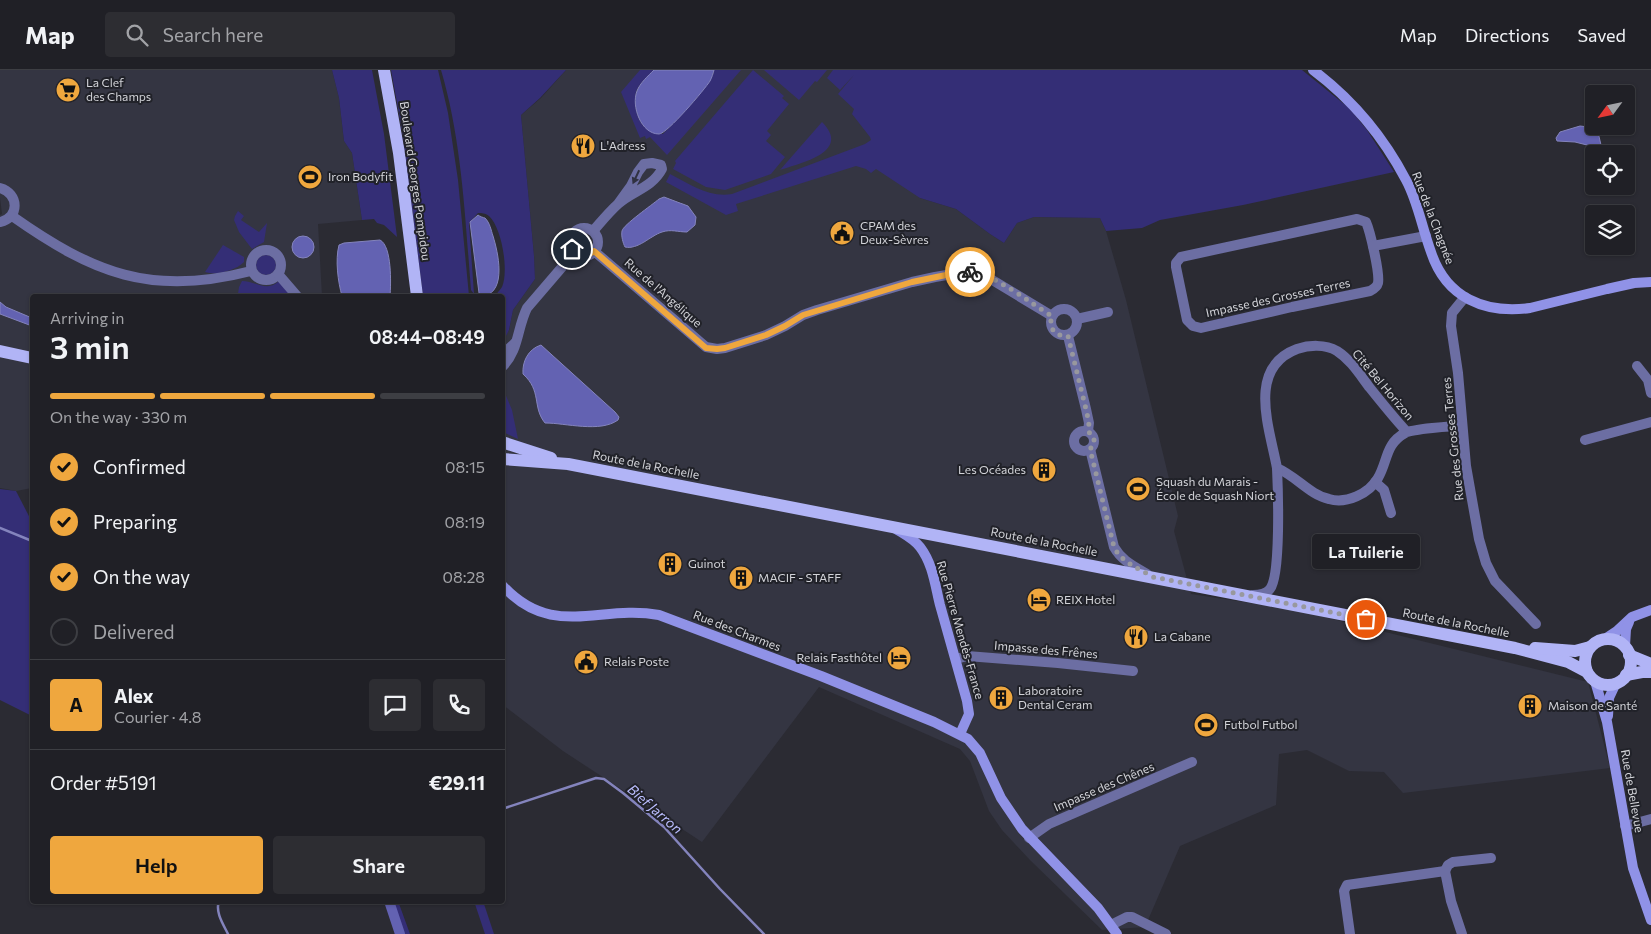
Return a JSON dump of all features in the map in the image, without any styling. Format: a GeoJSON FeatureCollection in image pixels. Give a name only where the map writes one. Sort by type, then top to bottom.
{"type":"FeatureCollection","features":[{"type":"Feature","properties":{"kind":"main road","name":"Boulevard Georges Pompidou"},"geometry":{"type":"LineString","coordinates":[[378,70],[393,153],[407,268],[408,294]]}},
{"type":"Feature","properties":{"kind":"main road","name":"Boulevard Georges Pompidou"},"geometry":{"type":"LineString","coordinates":[[384,70],[399,152],[417,294]]}},
{"type":"Feature","properties":{"kind":"main road"},"geometry":{"type":"LineString","coordinates":[[2,351],[30,358]]}},
{"type":"Feature","properties":{"kind":"main road","name":"Route de la Rochelle"},"geometry":{"type":"LineString","coordinates":[[505,443],[568,464]]}},
{"type":"Feature","properties":{"kind":"main road","name":"Route de la Rochelle"},"geometry":{"type":"LineString","coordinates":[[505,459],[568,464],[1514,648],[1568,662],[1591,676]]}},
{"type":"Feature","properties":{"kind":"main road"},"geometry":{"type":"LineString","coordinates":[[1651,664],[1627,650],[1619,642],[1605,639],[1590,646],[1585,659],[1591,676],[1605,684],[1642,672],[1651,672]]}},
{"type":"Feature","properties":{"kind":"main road","name":"Route de la Rochelle"},"geometry":{"type":"LineString","coordinates":[[1514,648],[1575,651],[1590,646]]}},
{"type":"Feature","properties":{"kind":"main road"},"geometry":{"type":"LineString","coordinates":[[1621,679],[1630,661],[1627,650]]}},
{"type":"Feature","properties":{"kind":"street","name":"Rue de la Chagnée"},"geometry":{"type":"LineString","coordinates":[[1314,70],[1357,108],[1386,146],[1412,192],[1431,253],[1441,273],[1465,297],[1486,307],[1501,310],[1519,310],[1607,289],[1651,282]]}},
{"type":"Feature","properties":{"kind":"street"},"geometry":{"type":"LineString","coordinates":[[593,231],[618,204],[644,164],[660,165],[662,169],[660,173],[649,184],[618,204]]}},
{"type":"Feature","properties":{"kind":"street"},"geometry":{"type":"LineString","coordinates":[[0,188],[14,198],[15,206],[12,216],[0,222]]}},
{"type":"Feature","properties":{"kind":"street"},"geometry":{"type":"LineString","coordinates":[[12,216],[69,253],[107,270],[124,275],[153,280],[184,282],[208,280],[251,271]]}},
{"type":"Feature","properties":{"kind":"street","name":"Impasse des Grosses Terres"},"geometry":{"type":"LineString","coordinates":[[1357,219],[1366,222],[1373,246],[1378,281],[1377,286],[1370,291],[1201,328],[1193,326],[1187,320],[1176,266],[1179,259],[1184,255],[1357,219]]}},
{"type":"Feature","properties":{"kind":"street"},"geometry":{"type":"LineString","coordinates":[[581,228],[593,231],[596,234],[598,243],[594,251],[587,255],[579,255],[575,252],[572,249],[570,240],[574,232],[581,228]]}},
{"type":"Feature","properties":{"kind":"street"},"geometry":{"type":"LineString","coordinates":[[1373,246],[1426,236]]}},
{"type":"Feature","properties":{"kind":"street"},"geometry":{"type":"LineString","coordinates":[[267,250],[276,254],[279,259],[280,269],[278,274],[271,280],[266,281],[257,278],[251,271],[250,266],[253,257],[259,252],[267,250]]}},
{"type":"Feature","properties":{"kind":"street","name":"Rue de l'Angélique"},"geometry":{"type":"LineString","coordinates":[[594,251],[706,348],[725,348],[766,335],[803,315],[817,310],[912,282],[956,273],[974,273],[984,276],[1052,316]]}},
{"type":"Feature","properties":{"kind":"street"},"geometry":{"type":"LineString","coordinates":[[505,364],[514,352],[523,315],[527,308],[575,252]]}},
{"type":"Feature","properties":{"kind":"street"},"geometry":{"type":"LineString","coordinates":[[278,274],[295,294]]}},
{"type":"Feature","properties":{"kind":"street","name":"Rue des Grosses Terres"},"geometry":{"type":"LineString","coordinates":[[1465,297],[1452,313],[1450,319],[1458,373],[1466,466],[1479,539],[1486,564],[1495,581],[1536,624]]}},
{"type":"Feature","properties":{"kind":"street"},"geometry":{"type":"LineString","coordinates":[[1063,309],[1072,312],[1077,319],[1074,331],[1068,336],[1059,335],[1052,329],[1050,320],[1059,310],[1063,309]]}},
{"type":"Feature","properties":{"kind":"street"},"geometry":{"type":"LineString","coordinates":[[1077,319],[1108,312]]}},
{"type":"Feature","properties":{"kind":"street"},"geometry":{"type":"LineString","coordinates":[[1068,336],[1089,423],[1088,431],[1094,438],[1094,444],[1090,449],[1081,451],[1076,447],[1075,435],[1080,431],[1088,431]]}},
{"type":"Feature","properties":{"kind":"street"},"geometry":{"type":"LineString","coordinates":[[505,352],[516,342]]}},
{"type":"Feature","properties":{"kind":"street","name":"Cité Bel Horizon"},"geometry":{"type":"LineString","coordinates":[[1246,596],[1263,594],[1272,587],[1274,582],[1277,546],[1277,468],[1264,391],[1273,366],[1290,352],[1301,348],[1315,345],[1335,350],[1345,357],[1406,432]]}},
{"type":"Feature","properties":{"kind":"street"},"geometry":{"type":"LineString","coordinates":[[1637,366],[1648,380],[1651,393]]}},
{"type":"Feature","properties":{"kind":"street"},"geometry":{"type":"LineString","coordinates":[[1585,440],[1651,422]]}},
{"type":"Feature","properties":{"kind":"street","name":"Cité Bel Horizon"},"geometry":{"type":"LineString","coordinates":[[1277,468],[1292,475],[1316,494],[1337,501],[1346,500],[1356,497],[1375,482],[1379,477],[1389,448],[1406,432],[1462,426]]}},
{"type":"Feature","properties":{"kind":"street"},"geometry":{"type":"LineString","coordinates":[[1090,449],[1114,547],[1118,556],[1153,577]]}},
{"type":"Feature","properties":{"kind":"street"},"geometry":{"type":"LineString","coordinates":[[1375,482],[1384,490],[1391,514]]}},
{"type":"Feature","properties":{"kind":"street","name":"Rue Pierre Mendès-France"},"geometry":{"type":"LineString","coordinates":[[895,528],[916,542],[927,558],[934,576],[940,605],[969,709],[968,717],[960,734]]}},
{"type":"Feature","properties":{"kind":"street","name":"Rue des Charmes"},"geometry":{"type":"LineString","coordinates":[[505,588],[527,606],[555,616],[576,618],[631,613],[659,615],[821,676],[960,734]]}},
{"type":"Feature","properties":{"kind":"street"},"geometry":{"type":"LineString","coordinates":[[1605,639],[1632,617],[1651,610]]}},
{"type":"Feature","properties":{"kind":"street"},"geometry":{"type":"LineString","coordinates":[[1627,650],[1626,629],[1632,617]]}},
{"type":"Feature","properties":{"kind":"street","name":"Impasse des Frênes"},"geometry":{"type":"LineString","coordinates":[[956,659],[967,656],[985,657],[1134,671]]}},
{"type":"Feature","properties":{"kind":"street","name":"Rue de Bellevue"},"geometry":{"type":"LineString","coordinates":[[1591,676],[1607,722],[1633,868],[1651,920]]}},
{"type":"Feature","properties":{"kind":"street","name":"Rue de Bellevue"},"geometry":{"type":"LineString","coordinates":[[1607,722],[1609,698],[1621,679]]}},
{"type":"Feature","properties":{"kind":"street"},"geometry":{"type":"LineString","coordinates":[[960,734],[968,739],[980,753],[1001,798],[1029,838],[1098,908],[1117,934]]}},
{"type":"Feature","properties":{"kind":"street","name":"Impasse des Chênes"},"geometry":{"type":"LineString","coordinates":[[1029,838],[1049,824],[1192,762]]}},
{"type":"Feature","properties":{"kind":"street"},"geometry":{"type":"LineString","coordinates":[[1625,826],[1651,819]]}},
{"type":"Feature","properties":{"kind":"street"},"geometry":{"type":"LineString","coordinates":[[1462,934],[1451,901],[1445,871],[1448,865],[1453,862],[1491,858]]}},
{"type":"Feature","properties":{"kind":"street"},"geometry":{"type":"LineString","coordinates":[[1350,934],[1344,891],[1347,885],[1445,871]]}},
{"type":"Feature","properties":{"kind":"street"},"geometry":{"type":"LineString","coordinates":[[1111,925],[1127,917],[1132,917],[1166,934]]}},
{"type":"Feature","properties":{"kind":"shaded area"},"geometry":{"type":"Polygon","coordinates":[[[0,70],[332,70],[339,98],[344,141],[352,153],[362,220],[318,224],[322,294],[30,294],[30,317],[6,307],[0,302],[0,215],[2,214],[0,198],[0,70]]]}},
{"type":"Feature","properties":{"kind":"shaded area"},"geometry":{"type":"Polygon","coordinates":[[[332,70],[372,70],[384,134],[397,237],[374,219],[362,220],[352,153],[344,141],[339,98],[332,70]]]}},
{"type":"Feature","properties":{"kind":"shaded area"},"geometry":{"type":"Polygon","coordinates":[[[391,70],[438,70],[448,113],[458,180],[469,294],[423,294],[403,136],[391,70]]]}},
{"type":"Feature","properties":{"kind":"shaded area"},"geometry":{"type":"Polygon","coordinates":[[[441,70],[566,70],[521,115],[535,279],[513,310],[509,330],[505,338],[505,294],[497,294],[502,287],[504,280],[503,250],[494,222],[489,216],[482,213],[478,213],[469,223],[474,294],[471,290],[458,152],[441,70]]]}},
{"type":"Feature","properties":{"kind":"shaded area"},"geometry":{"type":"Polygon","coordinates":[[[566,70],[867,70],[920,198],[956,209],[1004,243],[1017,223],[1034,217],[1100,218],[1106,231],[1126,300],[1178,516],[1174,531],[1191,594],[1296,610],[1588,682],[1610,768],[1403,793],[1384,772],[1349,771],[1307,750],[1279,754],[1276,805],[1180,846],[1145,927],[1102,930],[1002,830],[989,811],[970,761],[960,749],[819,687],[702,842],[563,751],[505,707],[505,337],[509,330],[513,310],[535,279],[521,115],[541,98],[566,70]],[[664,197],[659,199],[621,233],[625,247],[634,248],[662,232],[670,230],[682,232],[681,202],[664,197]],[[546,349],[528,379],[536,390],[546,423],[562,425],[619,417],[546,349]]]}},
{"type":"Feature","properties":{"kind":"shaded area"},"geometry":{"type":"Polygon","coordinates":[[[640,70],[654,70],[637,89],[635,97],[638,117],[647,129],[663,134],[696,99],[714,73],[714,70],[741,70],[667,155],[650,137],[646,139],[645,136],[640,138],[621,92],[640,70]]]}},
{"type":"Feature","properties":{"kind":"shaded area"},"geometry":{"type":"Polygon","coordinates":[[[654,70],[714,70],[710,81],[694,101],[670,127],[659,134],[653,133],[643,124],[635,104],[638,88],[654,70]]]}},
{"type":"Feature","properties":{"kind":"shaded area"},"geometry":{"type":"Polygon","coordinates":[[[753,70],[784,96],[782,98],[789,104],[767,131],[771,135],[766,141],[785,157],[771,174],[725,190],[706,187],[673,169],[675,161],[753,70]]]}},
{"type":"Feature","properties":{"kind":"shaded area"},"geometry":{"type":"Polygon","coordinates":[[[764,70],[827,70],[799,100],[764,70]]]}},
{"type":"Feature","properties":{"kind":"shaded area"},"geometry":{"type":"Polygon","coordinates":[[[833,70],[1302,70],[1349,108],[1367,130],[1394,172],[1243,205],[1160,220],[1142,228],[1106,231],[1100,218],[1034,217],[1017,223],[1004,243],[956,209],[920,198],[876,169],[871,173],[866,169],[856,166],[736,204],[738,211],[726,215],[666,182],[670,174],[708,192],[724,195],[732,194],[865,144],[871,140],[852,114],[854,109],[838,94],[854,75],[840,90],[827,78],[833,70]]]}},
{"type":"Feature","properties":{"kind":"shaded area"},"geometry":{"type":"Polygon","coordinates":[[[822,122],[830,132],[831,141],[827,149],[810,160],[780,170],[822,122]]]}},
{"type":"Feature","properties":{"kind":"shaded area"},"geometry":{"type":"Polygon","coordinates":[[[1580,126],[1585,127],[1585,135],[1599,135],[1601,145],[1557,141],[1556,138],[1560,132],[1580,126]]]}},
{"type":"Feature","properties":{"kind":"shaded area"},"geometry":{"type":"Polygon","coordinates":[[[664,197],[688,206],[696,217],[695,225],[687,232],[665,231],[635,246],[625,247],[622,235],[624,228],[644,210],[664,197]]]}},
{"type":"Feature","properties":{"kind":"shaded area"},"geometry":{"type":"Polygon","coordinates":[[[238,211],[244,216],[241,220],[259,232],[267,223],[264,242],[252,249],[239,232],[234,220],[238,211]]]}},
{"type":"Feature","properties":{"kind":"shaded area"},"geometry":{"type":"Polygon","coordinates":[[[478,215],[485,218],[495,243],[499,270],[498,279],[496,287],[489,294],[479,293],[470,222],[478,215]]]}},
{"type":"Feature","properties":{"kind":"shaded area"},"geometry":{"type":"Polygon","coordinates":[[[303,236],[311,239],[314,247],[311,255],[303,258],[295,255],[292,247],[295,239],[303,236]]]}},
{"type":"Feature","properties":{"kind":"shaded area"},"geometry":{"type":"Polygon","coordinates":[[[380,240],[384,244],[389,257],[390,294],[342,294],[337,257],[339,245],[380,240]]]}},
{"type":"Feature","properties":{"kind":"shaded area"},"geometry":{"type":"Polygon","coordinates":[[[223,245],[244,257],[244,262],[226,272],[205,272],[223,245]]]}},
{"type":"Feature","properties":{"kind":"shaded area"},"geometry":{"type":"Polygon","coordinates":[[[266,255],[273,258],[276,265],[273,272],[266,275],[259,272],[256,265],[259,258],[266,255]]]}},
{"type":"Feature","properties":{"kind":"shaded area"},"geometry":{"type":"Polygon","coordinates":[[[242,281],[270,286],[279,281],[289,294],[238,294],[242,281]]]}},
{"type":"Feature","properties":{"kind":"shaded area"},"geometry":{"type":"Polygon","coordinates":[[[0,302],[6,307],[30,317],[30,325],[0,314],[0,302]]]}},
{"type":"Feature","properties":{"kind":"shaded area"},"geometry":{"type":"Polygon","coordinates":[[[0,314],[30,325],[30,488],[16,491],[0,488],[0,314]]]}},
{"type":"Feature","properties":{"kind":"shaded area"},"geometry":{"type":"Polygon","coordinates":[[[541,345],[615,412],[619,417],[618,420],[611,424],[593,427],[545,423],[539,411],[533,387],[523,374],[527,356],[536,347],[541,345]]]}},
{"type":"Feature","properties":{"kind":"shaded area"},"geometry":{"type":"Polygon","coordinates":[[[505,393],[512,410],[518,439],[505,433],[505,393]]]}},
{"type":"Feature","properties":{"kind":"shaded area"},"geometry":{"type":"Polygon","coordinates":[[[0,489],[16,491],[30,518],[30,715],[0,700],[0,489]]]}},
{"type":"Feature","properties":{"kind":"shaded area"},"geometry":{"type":"Polygon","coordinates":[[[386,904],[399,904],[410,934],[396,934],[386,904]]]}},
{"type":"Feature","properties":{"kind":"shaded area"},"geometry":{"type":"Polygon","coordinates":[[[475,904],[484,904],[494,934],[485,934],[475,904]]]}},
{"type":"Feature","properties":{"kind":"waterway"},"geometry":{"type":"LineString","coordinates":[[0,528],[30,540]]}},
{"type":"Feature","properties":{"kind":"waterway","name":"Bief Jarron"},"geometry":{"type":"LineString","coordinates":[[505,808],[596,778],[604,779],[664,827],[764,934]]}},
{"type":"Feature","properties":{"kind":"waterway"},"geometry":{"type":"LineString","coordinates":[[218,904],[219,914],[228,934]]}},
{"type":"Feature","properties":{"kind":"waterway"},"geometry":{"type":"LineString","coordinates":[[390,904],[400,934]]}},
{"type":"Feature","properties":{"kind":"way so far"},"geometry":{"type":"LineString","coordinates":[[970,272],[994,281],[1052,316],[1050,325],[1055,333],[1068,336],[1089,423],[1088,431],[1093,435],[1095,441],[1090,449],[1114,547],[1118,556],[1153,577],[1366,619]]}},
{"type":"Feature","properties":{"kind":"place","name":"La Clef des Champs"},"geometry":{"type":"Point","coordinates":[68,90]}},
{"type":"Feature","properties":{"kind":"place","name":"L'Adress"},"geometry":{"type":"Point","coordinates":[583,146]}},
{"type":"Feature","properties":{"kind":"place","name":"Iron Bodyfit"},"geometry":{"type":"Point","coordinates":[310,177]}},
{"type":"Feature","properties":{"kind":"place","name":"CPAM des Deux-Sèvres"},"geometry":{"type":"Point","coordinates":[842,233]}},
{"type":"Feature","properties":{"kind":"place","name":"Les Océades"},"geometry":{"type":"Point","coordinates":[1044,470]}},
{"type":"Feature","properties":{"kind":"place","name":"Squash du Marais - École de Squash Niort"},"geometry":{"type":"Point","coordinates":[1138,489]}},
{"type":"Feature","properties":{"kind":"place","name":"Guinot"},"geometry":{"type":"Point","coordinates":[670,564]}},
{"type":"Feature","properties":{"kind":"place","name":"MACIF - STAFF"},"geometry":{"type":"Point","coordinates":[741,578]}},
{"type":"Feature","properties":{"kind":"place","name":"REIX Hotel"},"geometry":{"type":"Point","coordinates":[1039,600]}},
{"type":"Feature","properties":{"kind":"place","name":"La Tuilerie"},"geometry":{"type":"Point","coordinates":[1366,619]}},
{"type":"Feature","properties":{"kind":"place","name":"La Cabane"},"geometry":{"type":"Point","coordinates":[1136,637]}},
{"type":"Feature","properties":{"kind":"place","name":"Relais Fasthôtel"},"geometry":{"type":"Point","coordinates":[899,658]}},
{"type":"Feature","properties":{"kind":"place","name":"Relais Poste"},"geometry":{"type":"Point","coordinates":[586,662]}},
{"type":"Feature","properties":{"kind":"place","name":"Laboratoire Dental Ceram"},"geometry":{"type":"Point","coordinates":[1001,698]}},
{"type":"Feature","properties":{"kind":"place","name":"Maison de Santé"},"geometry":{"type":"Point","coordinates":[1530,706]}},
{"type":"Feature","properties":{"kind":"place","name":"Futbol Futbol"},"geometry":{"type":"Point","coordinates":[1206,725]}},
{"type":"Feature","properties":{"kind":"route"},"geometry":{"type":"LineString","coordinates":[[572,249],[583,256],[594,251],[706,348],[717,349],[766,335],[803,315],[851,299],[935,276],[970,272]]}}]}
